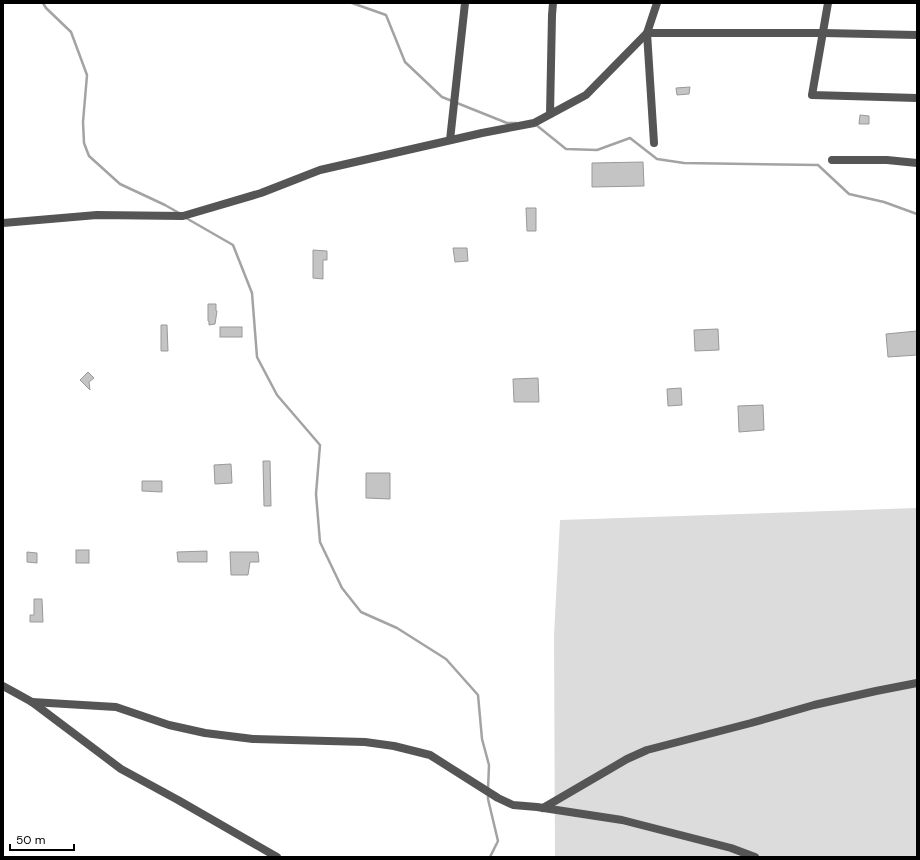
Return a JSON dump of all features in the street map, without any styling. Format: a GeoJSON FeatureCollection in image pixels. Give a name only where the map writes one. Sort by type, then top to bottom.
{"type":"FeatureCollection","features":[{"type":"Feature","properties":{"kind":"street"},"geometry":{"type":"LineString","coordinates":[[450,140],[465,3]]}},
{"type":"Feature","properties":{"kind":"street"},"geometry":{"type":"LineString","coordinates":[[550,114],[553,3]]}},
{"type":"Feature","properties":{"kind":"street"},"geometry":{"type":"LineString","coordinates":[[654,143],[647,33],[657,3]]}},
{"type":"Feature","properties":{"kind":"street"},"geometry":{"type":"LineString","coordinates":[[828,3],[812,94],[917,98]]}},
{"type":"Feature","properties":{"kind":"street"},"geometry":{"type":"LineString","coordinates":[[3,223],[97,215],[183,216],[261,193],[320,170],[450,140],[534,123],[586,95],[647,33],[823,33],[917,36]]}},
{"type":"Feature","properties":{"kind":"street"},"geometry":{"type":"LineString","coordinates":[[832,160],[887,160],[917,163]]}},
{"type":"Feature","properties":{"kind":"street"},"geometry":{"type":"LineString","coordinates":[[543,808],[627,759],[647,750],[814,705],[876,691],[917,684]]}},
{"type":"Feature","properties":{"kind":"street"},"geometry":{"type":"LineString","coordinates":[[3,686],[32,702],[120,769],[166,793],[277,857]]}},
{"type":"Feature","properties":{"kind":"street"},"geometry":{"type":"LineString","coordinates":[[32,702],[116,707],[169,725],[205,733],[260,739],[365,742],[394,746],[430,755],[498,798],[513,805],[622,820],[731,848],[754,857]]}},
{"type":"Feature","properties":{"kind":"shaded area"},"geometry":{"type":"Polygon","coordinates":[[[917,508],[917,857],[555,857],[554,636],[560,520],[917,508]]]}},
{"type":"Feature","properties":{"kind":"building"},"geometry":{"type":"Polygon","coordinates":[[[690,87],[689,94],[677,95],[676,88],[690,87]]]}},
{"type":"Feature","properties":{"kind":"building"},"geometry":{"type":"Polygon","coordinates":[[[860,115],[869,116],[869,124],[859,124],[860,115]]]}},
{"type":"Feature","properties":{"kind":"building"},"geometry":{"type":"Polygon","coordinates":[[[643,162],[644,186],[592,187],[592,163],[643,162]]]}},
{"type":"Feature","properties":{"kind":"building"},"geometry":{"type":"Polygon","coordinates":[[[526,208],[536,208],[536,231],[527,231],[526,208]]]}},
{"type":"Feature","properties":{"kind":"building"},"geometry":{"type":"Polygon","coordinates":[[[453,248],[467,248],[468,261],[455,262],[453,248]]]}},
{"type":"Feature","properties":{"kind":"building"},"geometry":{"type":"Polygon","coordinates":[[[313,250],[327,251],[327,260],[323,260],[323,279],[313,278],[313,250]]]}},
{"type":"Feature","properties":{"kind":"building"},"geometry":{"type":"Polygon","coordinates":[[[208,304],[216,304],[217,311],[215,324],[209,325],[208,304]]]}},
{"type":"Feature","properties":{"kind":"building"},"geometry":{"type":"Polygon","coordinates":[[[161,325],[167,325],[168,351],[161,351],[161,325]]]}},
{"type":"Feature","properties":{"kind":"building"},"geometry":{"type":"Polygon","coordinates":[[[220,327],[242,327],[242,337],[220,337],[220,327]]]}},
{"type":"Feature","properties":{"kind":"building"},"geometry":{"type":"Polygon","coordinates":[[[718,329],[719,350],[695,351],[694,330],[718,329]]]}},
{"type":"Feature","properties":{"kind":"building"},"geometry":{"type":"Polygon","coordinates":[[[917,331],[917,355],[888,357],[886,334],[917,331]]]}},
{"type":"Feature","properties":{"kind":"building"},"geometry":{"type":"Polygon","coordinates":[[[88,372],[94,378],[89,382],[90,390],[80,380],[88,372]]]}},
{"type":"Feature","properties":{"kind":"building"},"geometry":{"type":"Polygon","coordinates":[[[538,378],[539,402],[514,402],[513,379],[538,378]]]}},
{"type":"Feature","properties":{"kind":"building"},"geometry":{"type":"Polygon","coordinates":[[[681,388],[682,405],[668,406],[667,389],[681,388]]]}},
{"type":"Feature","properties":{"kind":"building"},"geometry":{"type":"Polygon","coordinates":[[[763,405],[764,430],[739,432],[738,406],[763,405]]]}},
{"type":"Feature","properties":{"kind":"building"},"geometry":{"type":"Polygon","coordinates":[[[263,461],[270,461],[271,506],[264,506],[263,461]]]}},
{"type":"Feature","properties":{"kind":"building"},"geometry":{"type":"Polygon","coordinates":[[[231,464],[232,483],[215,484],[214,465],[231,464]]]}},
{"type":"Feature","properties":{"kind":"building"},"geometry":{"type":"Polygon","coordinates":[[[366,473],[390,473],[390,499],[366,498],[366,473]]]}},
{"type":"Feature","properties":{"kind":"building"},"geometry":{"type":"Polygon","coordinates":[[[142,481],[162,481],[162,492],[142,491],[142,481]]]}},
{"type":"Feature","properties":{"kind":"building"},"geometry":{"type":"Polygon","coordinates":[[[76,550],[89,550],[89,563],[76,563],[76,550]]]}},
{"type":"Feature","properties":{"kind":"building"},"geometry":{"type":"Polygon","coordinates":[[[207,551],[207,562],[178,562],[177,552],[207,551]]]}},
{"type":"Feature","properties":{"kind":"building"},"geometry":{"type":"Polygon","coordinates":[[[27,552],[37,553],[37,563],[27,562],[27,552]]]}},
{"type":"Feature","properties":{"kind":"building"},"geometry":{"type":"Polygon","coordinates":[[[230,552],[258,552],[259,562],[250,562],[248,575],[231,575],[230,552]]]}},
{"type":"Feature","properties":{"kind":"building"},"geometry":{"type":"Polygon","coordinates":[[[34,599],[42,599],[43,622],[30,622],[30,615],[34,615],[34,599]]]}},
{"type":"Feature","properties":{"kind":"waterway"},"geometry":{"type":"LineString","coordinates":[[43,3],[46,8],[71,32],[87,75],[83,122],[84,143],[89,156],[120,184],[179,213]]}},
{"type":"Feature","properties":{"kind":"waterway"},"geometry":{"type":"LineString","coordinates":[[352,3],[386,15],[405,62],[442,97],[507,123],[516,123]]}},
{"type":"Feature","properties":{"kind":"waterway"},"geometry":{"type":"LineString","coordinates":[[535,124],[566,149],[597,150],[630,138],[657,159],[684,163],[818,165],[849,194],[884,202],[917,214]]}},
{"type":"Feature","properties":{"kind":"waterway"},"geometry":{"type":"LineString","coordinates":[[186,218],[233,245],[252,293],[257,357],[277,395],[320,445],[316,494],[320,542],[342,588],[361,612],[397,628],[446,659],[478,695],[482,739],[489,765],[488,790]]}},
{"type":"Feature","properties":{"kind":"waterway"},"geometry":{"type":"LineString","coordinates":[[488,795],[498,841],[490,857]]}}]}
